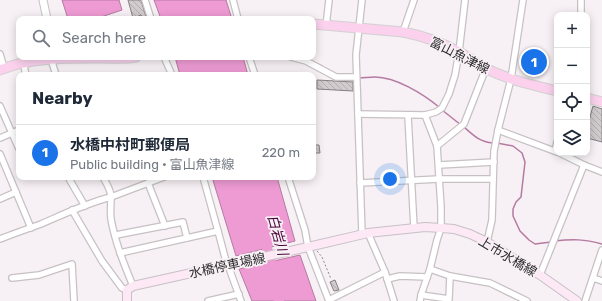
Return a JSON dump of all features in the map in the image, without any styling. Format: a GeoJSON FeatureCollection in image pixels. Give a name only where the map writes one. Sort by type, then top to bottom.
{"type":"FeatureCollection","features":[{"type":"Feature","properties":{"kind":"main road","name":"富山魚津線"},"geometry":{"type":"LineString","coordinates":[[316,24],[416,34],[459,52],[486,68],[511,79],[554,90]]}},
{"type":"Feature","properties":{"kind":"main road"},"geometry":{"type":"LineString","coordinates":[[2,69],[40,60]]}},
{"type":"Feature","properties":{"kind":"main road"},"geometry":{"type":"LineString","coordinates":[[590,99],[602,102]]}},
{"type":"Feature","properties":{"kind":"main road","name":"上市水橋線"},"geometry":{"type":"LineString","coordinates":[[365,234],[414,228],[441,228],[454,229],[470,234],[487,242],[540,275],[572,300]]}},
{"type":"Feature","properties":{"kind":"main road","name":"水橋停車場線"},"geometry":{"type":"LineString","coordinates":[[130,288],[365,234]]}},
{"type":"Feature","properties":{"kind":"main road"},"geometry":{"type":"LineString","coordinates":[[127,301],[130,288]]}},
{"type":"Feature","properties":{"kind":"street"},"geometry":{"type":"LineString","coordinates":[[43,0],[46,16]]}},
{"type":"Feature","properties":{"kind":"street"},"geometry":{"type":"LineString","coordinates":[[145,0],[150,16]]}},
{"type":"Feature","properties":{"kind":"street"},"geometry":{"type":"LineString","coordinates":[[233,0],[237,16]]}},
{"type":"Feature","properties":{"kind":"street"},"geometry":{"type":"LineString","coordinates":[[326,26],[329,0]]}},
{"type":"Feature","properties":{"kind":"street"},"geometry":{"type":"LineString","coordinates":[[362,0],[358,28],[356,78],[360,182],[365,234],[385,272],[394,301]]}},
{"type":"Feature","properties":{"kind":"street"},"geometry":{"type":"LineString","coordinates":[[403,32],[414,0]]}},
{"type":"Feature","properties":{"kind":"street"},"geometry":{"type":"LineString","coordinates":[[358,114],[408,116],[425,115],[436,112],[442,108],[456,75],[465,0]]}},
{"type":"Feature","properties":{"kind":"street"},"geometry":{"type":"LineString","coordinates":[[487,242],[492,220],[494,151],[511,79],[523,0]]}},
{"type":"Feature","properties":{"kind":"street"},"geometry":{"type":"LineString","coordinates":[[581,0],[581,12]]}},
{"type":"Feature","properties":{"kind":"street"},"geometry":{"type":"LineString","coordinates":[[0,54],[2,69]]}},
{"type":"Feature","properties":{"kind":"street"},"geometry":{"type":"LineString","coordinates":[[52,60],[55,72]]}},
{"type":"Feature","properties":{"kind":"street"},"geometry":{"type":"LineString","coordinates":[[165,60],[171,72]]}},
{"type":"Feature","properties":{"kind":"street"},"geometry":{"type":"LineString","coordinates":[[250,60],[254,72]]}},
{"type":"Feature","properties":{"kind":"street"},"geometry":{"type":"LineString","coordinates":[[302,60],[336,77],[356,78]]}},
{"type":"Feature","properties":{"kind":"street"},"geometry":{"type":"LineString","coordinates":[[24,63],[24,72]]}},
{"type":"Feature","properties":{"kind":"street"},"geometry":{"type":"LineString","coordinates":[[437,146],[464,124],[486,68]]}},
{"type":"Feature","properties":{"kind":"street"},"geometry":{"type":"LineString","coordinates":[[0,106],[16,142]]}},
{"type":"Feature","properties":{"kind":"street"},"geometry":{"type":"LineString","coordinates":[[425,115],[437,146],[441,228],[436,240],[430,269],[421,298],[449,300],[450,276]]}},
{"type":"Feature","properties":{"kind":"street"},"geometry":{"type":"LineString","coordinates":[[408,116],[414,228]]}},
{"type":"Feature","properties":{"kind":"street"},"geometry":{"type":"LineString","coordinates":[[498,130],[554,151]]}},
{"type":"Feature","properties":{"kind":"street"},"geometry":{"type":"LineString","coordinates":[[0,138],[16,131]]}},
{"type":"Feature","properties":{"kind":"street"},"geometry":{"type":"LineString","coordinates":[[0,154],[31,228]]}},
{"type":"Feature","properties":{"kind":"street"},"geometry":{"type":"LineString","coordinates":[[565,156],[602,172]]}},
{"type":"Feature","properties":{"kind":"street"},"geometry":{"type":"LineString","coordinates":[[439,165],[494,162]]}},
{"type":"Feature","properties":{"kind":"street"},"geometry":{"type":"LineString","coordinates":[[540,275],[584,165]]}},
{"type":"Feature","properties":{"kind":"street"},"geometry":{"type":"LineString","coordinates":[[360,182],[439,179],[493,179]]}},
{"type":"Feature","properties":{"kind":"street"},"geometry":{"type":"LineString","coordinates":[[70,180],[84,206]]}},
{"type":"Feature","properties":{"kind":"street"},"geometry":{"type":"LineString","coordinates":[[72,210],[102,261],[122,288],[130,288],[111,220],[111,197],[109,188],[105,180]]}},
{"type":"Feature","properties":{"kind":"street"},"geometry":{"type":"LineString","coordinates":[[1,237],[31,228],[72,210],[154,180]]}},
{"type":"Feature","properties":{"kind":"street"},"geometry":{"type":"LineString","coordinates":[[204,180],[240,301]]}},
{"type":"Feature","properties":{"kind":"street"},"geometry":{"type":"LineString","coordinates":[[289,180],[305,230],[308,247],[329,301],[385,272]]}},
{"type":"Feature","properties":{"kind":"street"},"geometry":{"type":"LineString","coordinates":[[148,182],[164,226]]}},
{"type":"Feature","properties":{"kind":"street"},"geometry":{"type":"LineString","coordinates":[[0,199],[16,192]]}},
{"type":"Feature","properties":{"kind":"street"},"geometry":{"type":"LineString","coordinates":[[116,235],[183,222],[187,238]]}},
{"type":"Feature","properties":{"kind":"street"},"geometry":{"type":"LineString","coordinates":[[120,253],[218,231]]}},
{"type":"Feature","properties":{"kind":"street"},"geometry":{"type":"LineString","coordinates":[[585,301],[601,258],[602,250]]}},
{"type":"Feature","properties":{"kind":"street"},"geometry":{"type":"LineString","coordinates":[[12,278],[40,275],[72,264],[74,301]]}},
{"type":"Feature","properties":{"kind":"street"},"geometry":{"type":"LineString","coordinates":[[430,269],[450,276],[490,282],[527,301]]}},
{"type":"Feature","properties":{"kind":"street"},"geometry":{"type":"LineString","coordinates":[[387,279],[400,276],[427,278]]}},
{"type":"Feature","properties":{"kind":"street"},"geometry":{"type":"LineString","coordinates":[[593,278],[602,281]]}},
{"type":"Feature","properties":{"kind":"street"},"geometry":{"type":"LineString","coordinates":[[208,301],[239,294]]}},
{"type":"Feature","properties":{"kind":"path"},"geometry":{"type":"LineString","coordinates":[[308,247],[322,258],[331,279]]}},
{"type":"Feature","properties":{"kind":"water"},"geometry":{"type":"Polygon","coordinates":[[[62,0],[119,0],[122,10],[104,16],[67,16],[62,0]]]}},
{"type":"Feature","properties":{"kind":"water"},"geometry":{"type":"Polygon","coordinates":[[[154,0],[226,0],[231,16],[160,16],[154,0]]]}},
{"type":"Feature","properties":{"kind":"water"},"geometry":{"type":"Polygon","coordinates":[[[176,60],[244,60],[247,72],[179,72],[176,60]]]}},
{"type":"Feature","properties":{"kind":"water"},"geometry":{"type":"Polygon","coordinates":[[[213,180],[278,180],[295,241],[236,256],[213,180]]]}},
{"type":"Feature","properties":{"kind":"water"},"geometry":{"type":"Polygon","coordinates":[[[300,255],[316,301],[252,301],[239,269],[300,255]]]}},
{"type":"Feature","properties":{"kind":"building"},"geometry":{"type":"Polygon","coordinates":[[[128,0],[141,0],[146,16],[132,16],[128,0]]]}},
{"type":"Feature","properties":{"kind":"building"},"geometry":{"type":"Polygon","coordinates":[[[533,53],[538,54],[535,72],[529,71],[533,53]]]}},
{"type":"Feature","properties":{"kind":"building"},"geometry":{"type":"Polygon","coordinates":[[[317,80],[353,82],[353,91],[317,89],[317,80]]]}},
{"type":"Feature","properties":{"kind":"building"},"geometry":{"type":"Polygon","coordinates":[[[593,106],[602,109],[602,142],[590,139],[590,117],[593,106]]]}},
{"type":"Feature","properties":{"kind":"building"},"geometry":{"type":"Polygon","coordinates":[[[316,145],[319,145],[320,153],[316,153],[316,145]]]}},
{"type":"Feature","properties":{"kind":"building"},"geometry":{"type":"Polygon","coordinates":[[[335,280],[339,290],[334,291],[330,282],[335,280]]]}},
{"type":"Feature","properties":{"kind":"waterway"},"geometry":{"type":"LineString","coordinates":[[309,60],[322,66]]}},
{"type":"Feature","properties":{"kind":"waterway"},"geometry":{"type":"LineString","coordinates":[[359,78],[375,77],[392,80],[409,87],[439,107]]}},
{"type":"Feature","properties":{"kind":"waterway"},"geometry":{"type":"LineString","coordinates":[[442,110],[461,125]]}},
{"type":"Feature","properties":{"kind":"waterway"},"geometry":{"type":"LineString","coordinates":[[464,127],[481,140],[493,143]]}},
{"type":"Feature","properties":{"kind":"waterway"},"geometry":{"type":"LineString","coordinates":[[497,143],[513,146],[522,153],[525,162],[521,197],[516,202],[513,209],[513,216],[520,231],[535,244],[551,242]]}},
{"type":"Feature","properties":{"kind":"waterway","name":"白岩川"},"geometry":{"type":"LineString","coordinates":[[263,235],[273,268],[279,301]]}},
{"type":"Feature","properties":{"kind":"waterway"},"geometry":{"type":"LineString","coordinates":[[554,241],[578,240],[602,244]]}},
{"type":"Feature","properties":{"kind":"place","name":"水橋中村町郵便局"},"geometry":{"type":"Point","coordinates":[534,62]}}]}
